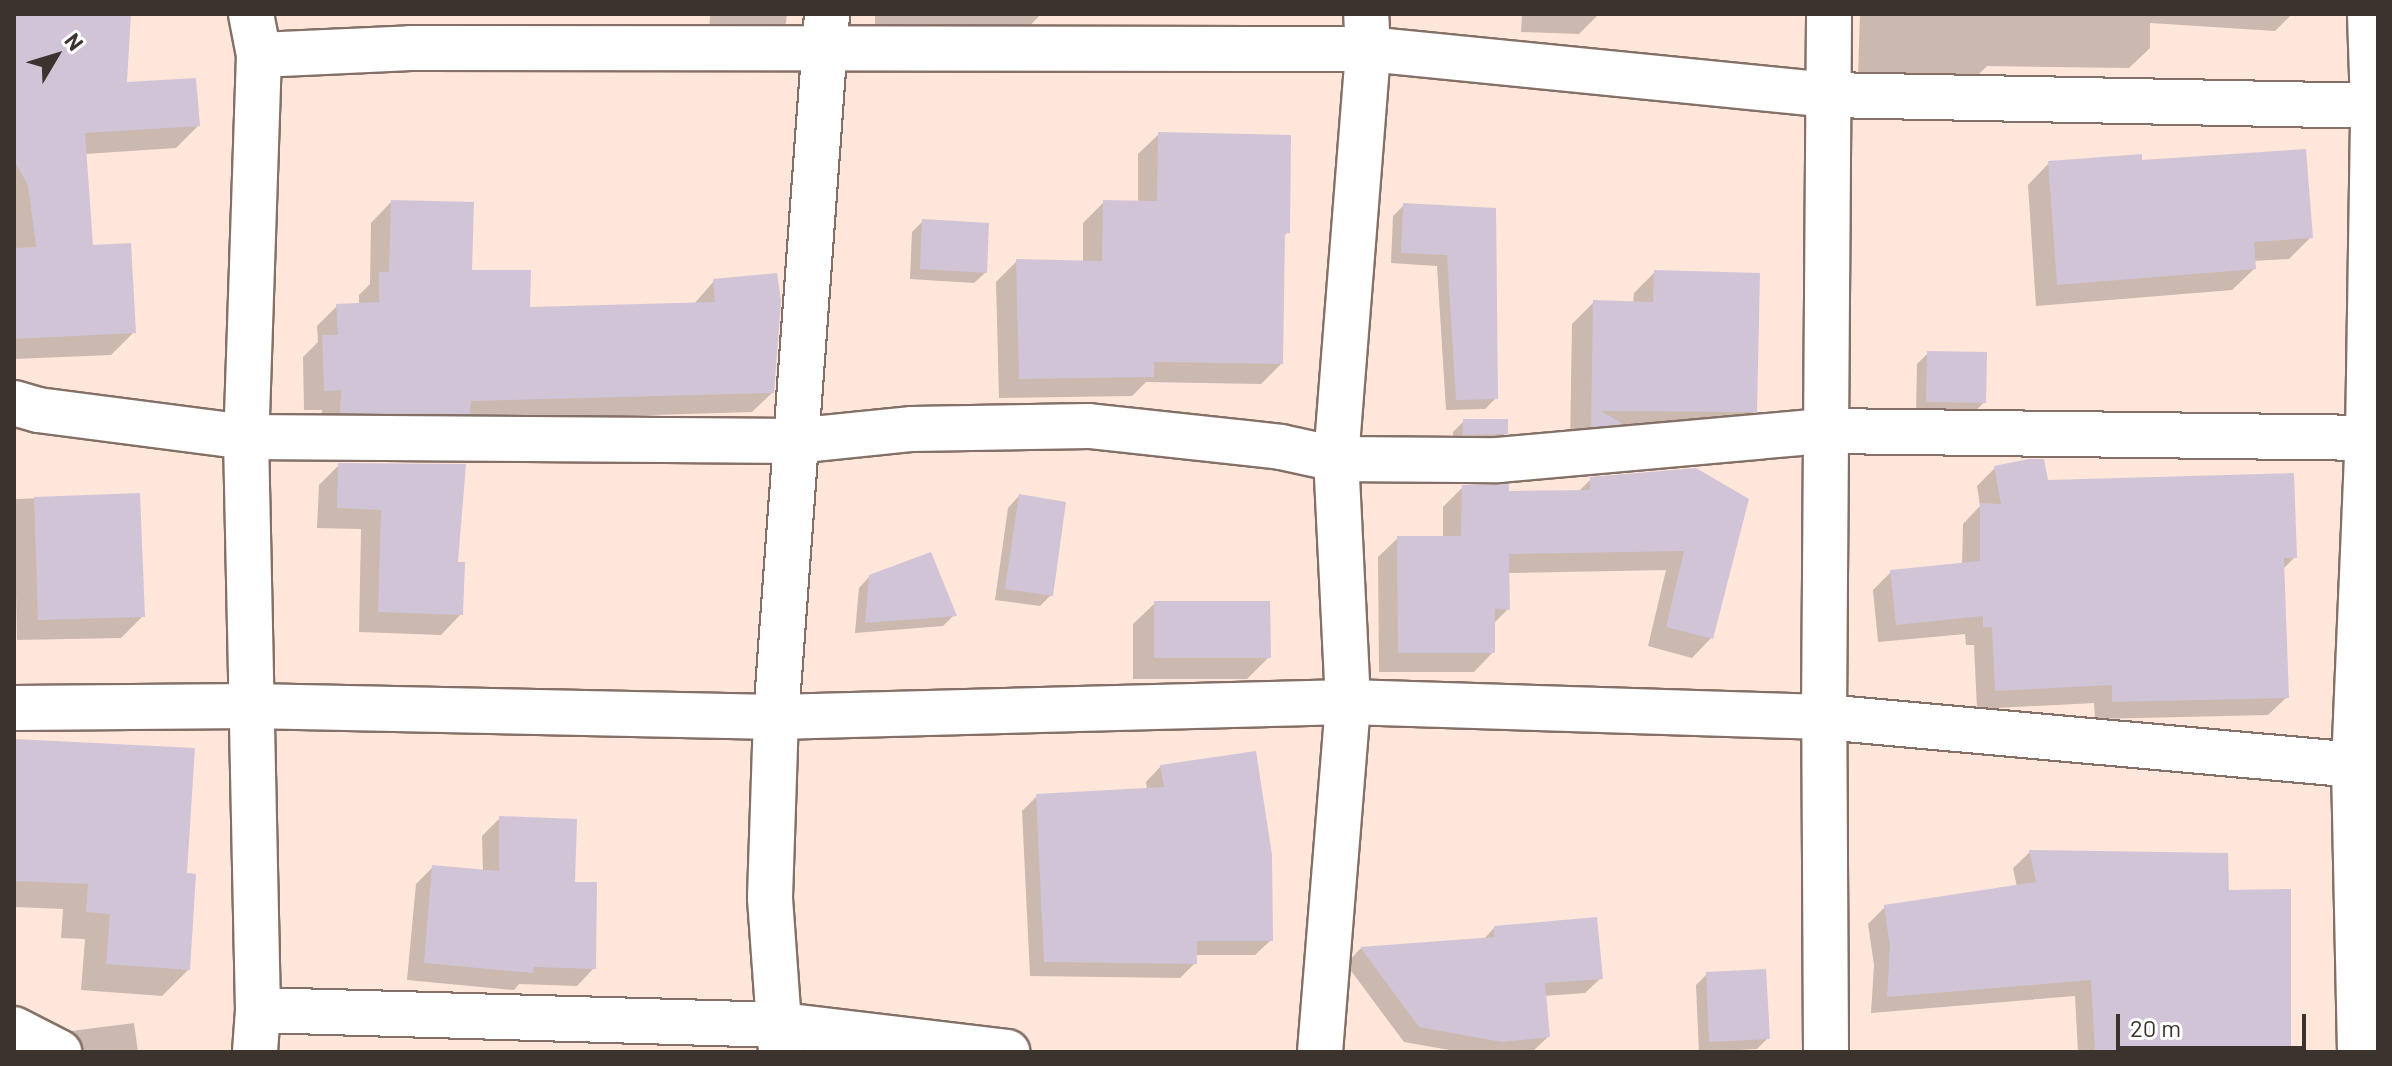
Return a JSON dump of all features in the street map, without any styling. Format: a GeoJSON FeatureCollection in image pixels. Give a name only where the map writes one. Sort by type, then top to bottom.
{"type":"FeatureCollection","features":[{"type":"Feature","properties":{"kind":"street"},"geometry":{"type":"LineString","coordinates":[[1826,1052],[1824,717],[1829,14]]}},
{"type":"Feature","properties":{"kind":"street"},"geometry":{"type":"LineString","coordinates":[[2360,1052],[2373,438],[2376,106],[2370,14]]}},
{"type":"Feature","properties":{"kind":"street"},"geometry":{"type":"LineString","coordinates":[[1007,1052],[781,1039],[257,1031],[246,437],[255,34],[411,48],[827,30],[1367,31],[1829,95],[2376,106]]}},
{"type":"Feature","properties":{"kind":"street"},"geometry":{"type":"LineString","coordinates":[[781,1039],[770,897],[776,717],[794,441],[827,30]]}},
{"type":"Feature","properties":{"kind":"street"},"geometry":{"type":"LineString","coordinates":[[1320,1052],[1348,702],[1336,459],[1367,31]]}},
{"type":"Feature","properties":{"kind":"street"},"geometry":{"type":"LineString","coordinates":[[14,403],[38,410],[246,437],[794,441],[912,429],[1089,426],[1222,439],[1336,459],[1498,460],[1826,431],[2373,438]]}},
{"type":"Feature","properties":{"kind":"street"},"geometry":{"type":"LineString","coordinates":[[14,708],[250,706],[776,717],[1348,702],[1824,717],[2366,766]]}},
{"type":"Feature","properties":{"kind":"street"},"geometry":{"type":"LineString","coordinates":[[14,1029],[59,1052]]}},
{"type":"Feature","properties":{"kind":"building"},"geometry":{"type":"Polygon","coordinates":[[[14,14],[131,14],[127,82],[196,78],[200,126],[85,133],[93,245],[131,243],[136,333],[14,339],[14,248],[36,247],[28,185],[14,161],[14,14]]]}},
{"type":"Feature","properties":{"kind":"building"},"geometry":{"type":"Polygon","coordinates":[[[1158,132],[1291,135],[1290,233],[1285,233],[1283,364],[1154,362],[1154,377],[1019,379],[1016,259],[1102,261],[1103,200],[1157,201],[1158,132]]]}},
{"type":"Feature","properties":{"kind":"building"},"geometry":{"type":"Polygon","coordinates":[[[2306,149],[2313,238],[2254,242],[2256,269],[2057,285],[2048,161],[2142,154],[2142,160],[2306,149]]]}},
{"type":"Feature","properties":{"kind":"building"},"geometry":{"type":"Polygon","coordinates":[[[391,200],[474,202],[472,270],[531,270],[530,307],[715,302],[713,279],[777,273],[781,301],[774,393],[471,401],[470,414],[340,413],[341,390],[324,391],[322,335],[338,335],[336,304],[379,302],[379,272],[389,272],[391,200]]]}},
{"type":"Feature","properties":{"kind":"building"},"geometry":{"type":"Polygon","coordinates":[[[1403,203],[1496,208],[1498,399],[1456,400],[1447,255],[1401,253],[1403,203]]]}},
{"type":"Feature","properties":{"kind":"building"},"geometry":{"type":"Polygon","coordinates":[[[922,219],[989,223],[987,273],[920,269],[922,219]]]}},
{"type":"Feature","properties":{"kind":"building"},"geometry":{"type":"Polygon","coordinates":[[[1654,270],[1760,273],[1757,412],[1601,411],[1623,424],[1591,427],[1593,300],[1653,302],[1654,270]]]}},
{"type":"Feature","properties":{"kind":"building"},"geometry":{"type":"Polygon","coordinates":[[[1927,351],[1987,352],[1986,403],[1926,402],[1927,351]]]}},
{"type":"Feature","properties":{"kind":"building"},"geometry":{"type":"Polygon","coordinates":[[[1463,419],[1508,419],[1508,434],[1463,435],[1463,419]]]}},
{"type":"Feature","properties":{"kind":"building"},"geometry":{"type":"Polygon","coordinates":[[[2044,459],[2048,480],[2294,473],[2297,558],[2284,558],[2289,698],[2112,702],[2112,685],[1995,691],[1992,627],[1983,627],[1983,616],[1896,625],[1890,570],[1980,561],[1980,503],[2001,504],[1994,466],[2044,459]]]}},
{"type":"Feature","properties":{"kind":"building"},"geometry":{"type":"Polygon","coordinates":[[[338,463],[466,464],[458,562],[465,562],[463,615],[378,612],[381,510],[337,508],[338,463]]]}},
{"type":"Feature","properties":{"kind":"building"},"geometry":{"type":"Polygon","coordinates":[[[1696,468],[1749,499],[1713,639],[1666,627],[1684,551],[1509,554],[1510,610],[1495,609],[1495,653],[1398,653],[1397,536],[1461,536],[1462,485],[1509,484],[1509,491],[1590,490],[1590,477],[1696,468]]]}},
{"type":"Feature","properties":{"kind":"building"},"geometry":{"type":"Polygon","coordinates":[[[140,493],[145,617],[38,620],[34,497],[140,493]]]}},
{"type":"Feature","properties":{"kind":"building"},"geometry":{"type":"Polygon","coordinates":[[[1019,494],[1066,502],[1053,596],[1005,589],[1019,494]]]}},
{"type":"Feature","properties":{"kind":"building"},"geometry":{"type":"Polygon","coordinates":[[[931,552],[957,616],[865,623],[869,575],[931,552]]]}},
{"type":"Feature","properties":{"kind":"building"},"geometry":{"type":"Polygon","coordinates":[[[1154,601],[1270,601],[1271,658],[1154,658],[1154,601]]]}},
{"type":"Feature","properties":{"kind":"building"},"geometry":{"type":"Polygon","coordinates":[[[14,739],[195,748],[187,873],[196,874],[190,970],[106,964],[110,914],[86,912],[88,884],[14,881],[14,739]]]}},
{"type":"Feature","properties":{"kind":"building"},"geometry":{"type":"Polygon","coordinates":[[[1256,751],[1272,855],[1273,941],[1197,941],[1197,964],[1044,962],[1036,794],[1164,787],[1160,765],[1256,751]]]}},
{"type":"Feature","properties":{"kind":"building"},"geometry":{"type":"Polygon","coordinates":[[[499,816],[577,819],[575,882],[597,882],[596,969],[534,967],[533,973],[424,963],[432,865],[499,871],[499,816]]]}},
{"type":"Feature","properties":{"kind":"building"},"geometry":{"type":"Polygon","coordinates":[[[2029,850],[2228,853],[2229,890],[2291,889],[2291,1052],[2095,1052],[2091,980],[1887,997],[1890,947],[1884,905],[2036,882],[2029,850]]]}},
{"type":"Feature","properties":{"kind":"building"},"geometry":{"type":"Polygon","coordinates":[[[1597,917],[1603,979],[1545,983],[1550,1037],[1502,1042],[1419,1027],[1360,947],[1494,937],[1494,926],[1597,917]]]}},
{"type":"Feature","properties":{"kind":"building"},"geometry":{"type":"Polygon","coordinates":[[[1766,969],[1770,1039],[1709,1042],[1706,972],[1766,969]]]}}]}
